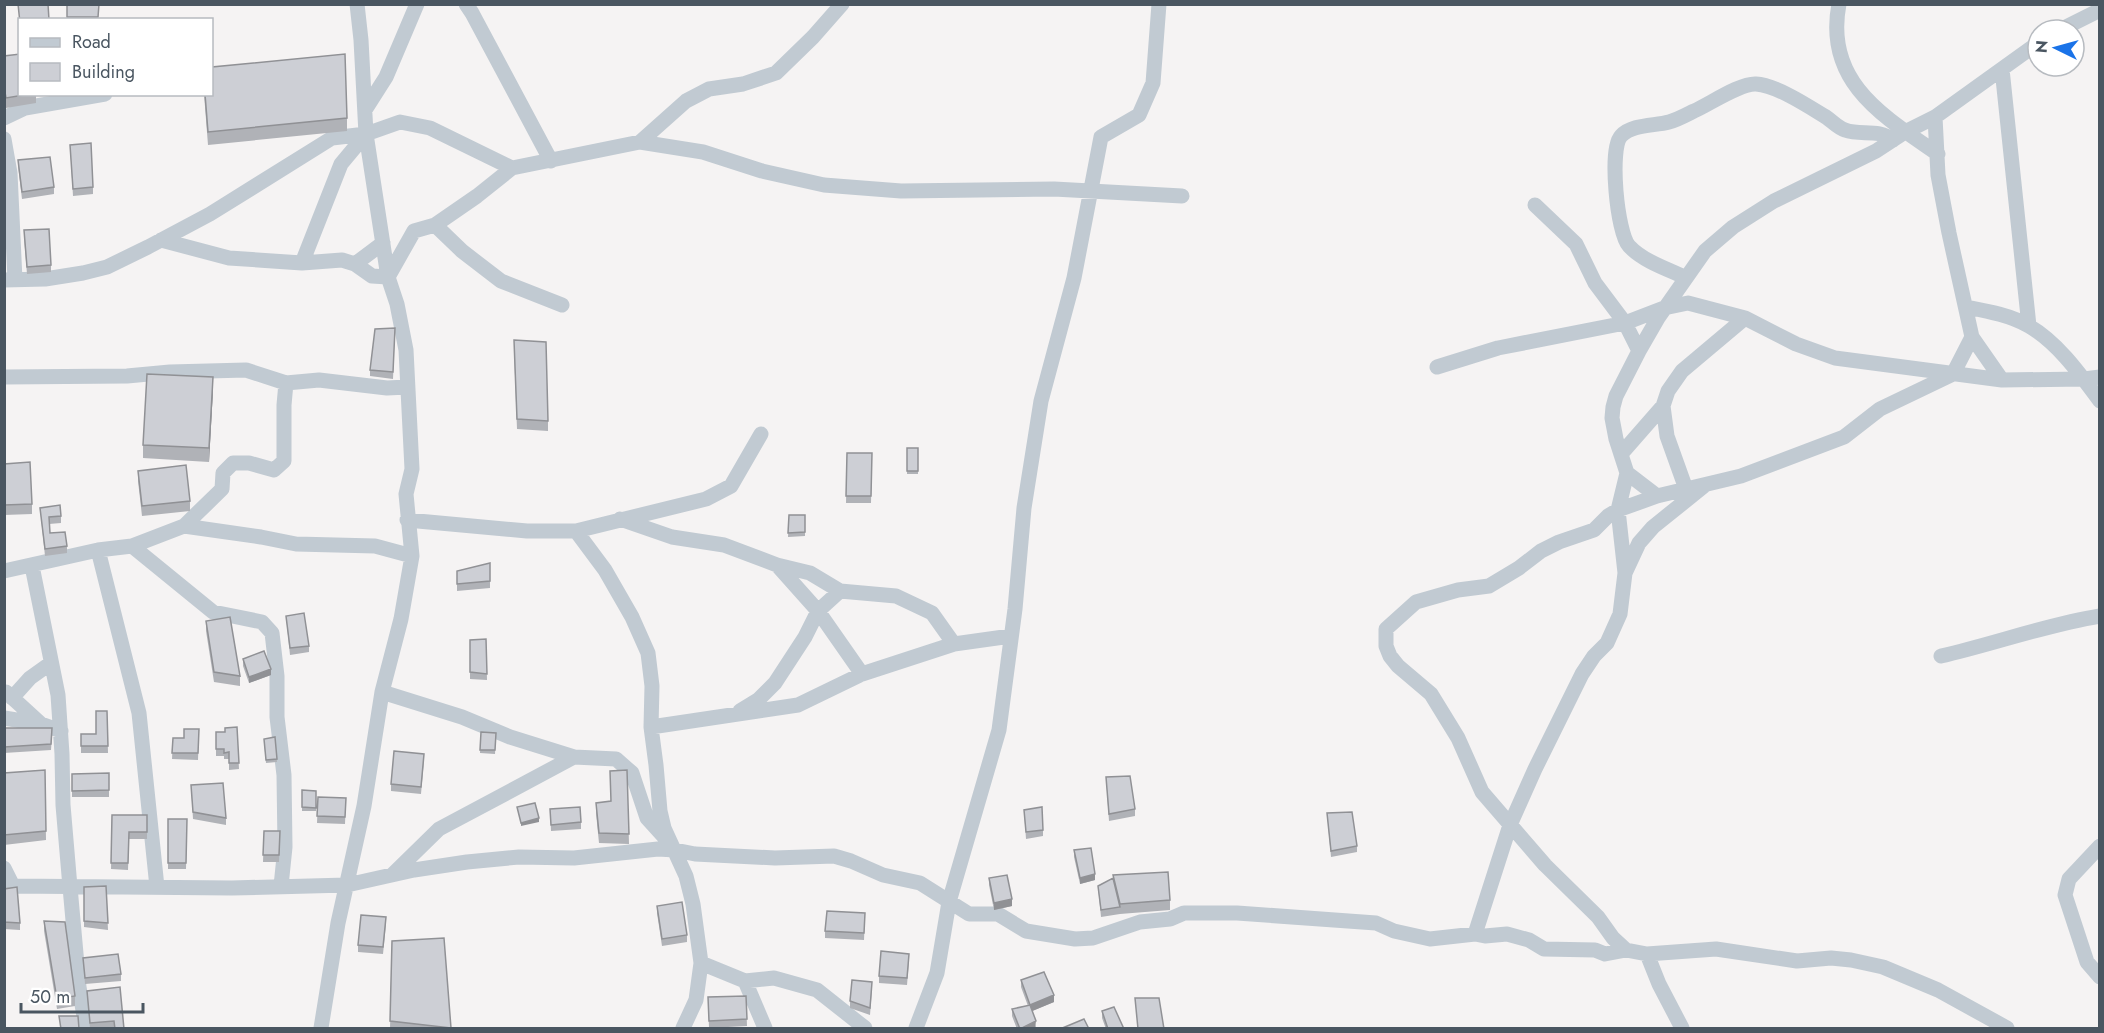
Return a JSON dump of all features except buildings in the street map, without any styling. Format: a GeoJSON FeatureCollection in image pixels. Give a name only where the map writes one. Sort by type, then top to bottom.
{"type":"FeatureCollection","features":[{"type":"Feature","properties":{"kind":"street"},"geometry":{"type":"LineString","coordinates":[[321,1029],[338,923],[364,806],[382,692],[401,619],[412,556],[406,494],[412,469],[406,350],[397,304],[388,277],[366,135],[357,4]]}},
{"type":"Feature","properties":{"kind":"street"},"geometry":{"type":"LineString","coordinates":[[365,110],[386,77],[417,4]]}},
{"type":"Feature","properties":{"kind":"street"},"geometry":{"type":"LineString","coordinates":[[466,4],[552,161]]}},
{"type":"Feature","properties":{"kind":"street"},"geometry":{"type":"LineString","coordinates":[[640,142],[686,101],[709,89],[743,84],[776,73],[813,37],[842,4]]}},
{"type":"Feature","properties":{"kind":"street"},"geometry":{"type":"LineString","coordinates":[[916,1029],[938,973],[949,902],[999,730],[1024,508],[1041,400],[1074,278],[1101,137],[1139,115],[1153,83],[1160,4]]}},
{"type":"Feature","properties":{"kind":"street"},"geometry":{"type":"LineString","coordinates":[[1839,4],[1836,25],[1837,43],[1846,73],[1856,88],[1899,136]]}},
{"type":"Feature","properties":{"kind":"street"},"geometry":{"type":"LineString","coordinates":[[2084,18],[2100,10]]}},
{"type":"Feature","properties":{"kind":"street"},"geometry":{"type":"LineString","coordinates":[[1475,934],[1510,825],[1535,769],[1582,674],[1594,656],[1607,643],[1620,614],[1625,573],[1618,510],[1627,473],[1612,418],[1613,407],[1639,351],[1664,308],[1705,251],[1733,227],[1774,201],[1876,151],[1935,117],[2026,52]]}},
{"type":"Feature","properties":{"kind":"street"},"geometry":{"type":"LineString","coordinates":[[2002,69],[2029,326]]}},
{"type":"Feature","properties":{"kind":"street"},"geometry":{"type":"LineString","coordinates":[[1685,277],[1638,254],[1628,245],[1622,235],[1615,156],[1616,144],[1626,131],[1670,122],[1742,87],[1755,84],[1765,85],[1784,94],[1845,130],[1899,136],[1938,154]]}},
{"type":"Feature","properties":{"kind":"street"},"geometry":{"type":"LineString","coordinates":[[4,118],[12,112],[25,108],[94,96]]}},
{"type":"Feature","properties":{"kind":"street"},"geometry":{"type":"LineString","coordinates":[[1935,117],[1938,175],[1972,337],[2002,380]]}},
{"type":"Feature","properties":{"kind":"street"},"geometry":{"type":"LineString","coordinates":[[4,139],[10,173],[10,280],[45,279],[107,267],[210,214],[332,138],[366,135],[400,122],[430,128],[512,168]]}},
{"type":"Feature","properties":{"kind":"street"},"geometry":{"type":"LineString","coordinates":[[302,263],[341,164],[366,135]]}},
{"type":"Feature","properties":{"kind":"street"},"geometry":{"type":"LineString","coordinates":[[388,277],[414,231],[435,225],[512,168],[640,142],[703,152],[762,171],[824,185],[901,191],[1054,189],[1182,196]]}},
{"type":"Feature","properties":{"kind":"street"},"geometry":{"type":"LineString","coordinates":[[1535,205],[1576,244],[1595,283],[1625,323],[1639,351]]}},
{"type":"Feature","properties":{"kind":"street"},"geometry":{"type":"LineString","coordinates":[[435,225],[462,251],[501,282],[562,305]]}},
{"type":"Feature","properties":{"kind":"street"},"geometry":{"type":"LineString","coordinates":[[161,240],[229,258],[302,263],[342,260],[355,264],[372,276],[388,277]]}},
{"type":"Feature","properties":{"kind":"street"},"geometry":{"type":"LineString","coordinates":[[355,264],[383,243]]}},
{"type":"Feature","properties":{"kind":"street"},"geometry":{"type":"LineString","coordinates":[[1676,290],[1688,303]]}},
{"type":"Feature","properties":{"kind":"street"},"geometry":{"type":"LineString","coordinates":[[1437,367],[1498,348],[1625,323],[1664,308],[1688,303],[1745,318],[1796,344],[1835,358],[2002,380],[2092,378]]}},
{"type":"Feature","properties":{"kind":"street"},"geometry":{"type":"LineString","coordinates":[[1966,307],[2013,319],[2029,326],[2092,378],[2100,401]]}},
{"type":"Feature","properties":{"kind":"street"},"geometry":{"type":"LineString","coordinates":[[1621,454],[1663,406],[1668,391],[1682,371],[1745,318]]}},
{"type":"Feature","properties":{"kind":"street"},"geometry":{"type":"LineString","coordinates":[[1626,950],[1613,938],[1587,904],[1566,886],[1482,792],[1458,738],[1431,694],[1398,666],[1390,656],[1386,646],[1386,629],[1416,602],[1458,590],[1489,586],[1519,568],[1541,551],[1594,530],[1618,510],[1657,496],[1741,476],[1844,437],[1880,409],[1953,374],[1972,337]]}},
{"type":"Feature","properties":{"kind":"street"},"geometry":{"type":"LineString","coordinates":[[4,377],[127,376],[170,372],[246,370],[286,383],[319,380],[387,388],[407,387]]}},
{"type":"Feature","properties":{"kind":"street"},"geometry":{"type":"LineString","coordinates":[[4,571],[98,550],[132,546],[184,526],[222,489],[223,473],[233,463],[249,463],[274,470],[284,461],[286,383]]}},
{"type":"Feature","properties":{"kind":"street"},"geometry":{"type":"LineString","coordinates":[[1663,406],[1667,436],[1686,489]]}},
{"type":"Feature","properties":{"kind":"street"},"geometry":{"type":"LineString","coordinates":[[407,520],[527,531],[576,531],[706,499],[731,486],[761,434]]}},
{"type":"Feature","properties":{"kind":"street"},"geometry":{"type":"LineString","coordinates":[[1627,473],[1657,496]]}},
{"type":"Feature","properties":{"kind":"street"},"geometry":{"type":"LineString","coordinates":[[1625,573],[1639,543],[1653,526],[1707,484]]}},
{"type":"Feature","properties":{"kind":"street"},"geometry":{"type":"LineString","coordinates":[[620,519],[672,537],[723,545],[777,565],[810,573],[840,591],[896,596],[932,613],[954,644]]}},
{"type":"Feature","properties":{"kind":"street"},"geometry":{"type":"LineString","coordinates":[[184,526],[296,544],[375,546],[412,556]]}},
{"type":"Feature","properties":{"kind":"street"},"geometry":{"type":"LineString","coordinates":[[576,531],[605,570],[632,617],[648,653],[652,686],[651,728],[660,812],[664,828],[686,876],[693,904],[701,963],[696,1000],[683,1029]]}},
{"type":"Feature","properties":{"kind":"street"},"geometry":{"type":"LineString","coordinates":[[132,546],[213,612],[262,622],[272,633],[277,676],[277,717],[284,775],[285,847],[281,886]]}},
{"type":"Feature","properties":{"kind":"street"},"geometry":{"type":"LineString","coordinates":[[98,550],[139,713],[157,888]]}},
{"type":"Feature","properties":{"kind":"street"},"geometry":{"type":"LineString","coordinates":[[777,565],[818,611],[862,674]]}},
{"type":"Feature","properties":{"kind":"street"},"geometry":{"type":"LineString","coordinates":[[32,566],[58,694],[63,805],[79,987],[86,1029]]}},
{"type":"Feature","properties":{"kind":"street"},"geometry":{"type":"LineString","coordinates":[[734,715],[759,700],[775,683],[805,637],[818,611],[840,591]]}},
{"type":"Feature","properties":{"kind":"street"},"geometry":{"type":"LineString","coordinates":[[1941,656],[1982,647],[2022,633],[2100,616]]}},
{"type":"Feature","properties":{"kind":"street"},"geometry":{"type":"LineString","coordinates":[[651,728],[798,705],[862,674],[954,644],[1011,636]]}},
{"type":"Feature","properties":{"kind":"street"},"geometry":{"type":"LineString","coordinates":[[41,724],[8,694],[51,663]]}},
{"type":"Feature","properties":{"kind":"street"},"geometry":{"type":"LineString","coordinates":[[4,683],[30,678]]}},
{"type":"Feature","properties":{"kind":"street"},"geometry":{"type":"LineString","coordinates":[[382,692],[462,717],[510,737],[574,757],[616,759],[632,773],[647,818],[675,850]]}},
{"type":"Feature","properties":{"kind":"street"},"geometry":{"type":"LineString","coordinates":[[4,718],[41,724],[61,731]]}},
{"type":"Feature","properties":{"kind":"street"},"geometry":{"type":"LineString","coordinates":[[392,875],[439,829],[574,757]]}},
{"type":"Feature","properties":{"kind":"street"},"geometry":{"type":"LineString","coordinates":[[2100,846],[2069,879],[2065,895],[2087,962],[2100,976]]}},
{"type":"Feature","properties":{"kind":"street"},"geometry":{"type":"LineString","coordinates":[[4,868],[9,888],[70,886],[232,888],[347,885],[467,862],[509,858],[574,858],[658,849],[695,854],[775,858],[834,856],[884,875],[920,883],[969,914],[998,914],[1026,931],[1075,939],[1093,938],[1140,922],[1170,919],[1184,913],[1237,913],[1376,923],[1394,931],[1430,939],[1475,934],[1485,936],[1507,934],[1520,936],[1544,949],[1595,950],[1605,954],[1626,950],[1647,954],[1716,949],[1797,961],[1832,958],[1883,967],[1938,990],[2007,1029]]}},
{"type":"Feature","properties":{"kind":"street"},"geometry":{"type":"LineString","coordinates":[[1647,954],[1659,984],[1682,1029]]}},
{"type":"Feature","properties":{"kind":"street"},"geometry":{"type":"LineString","coordinates":[[701,963],[745,981],[774,978],[817,990],[865,1029]]}},
{"type":"Feature","properties":{"kind":"street"},"geometry":{"type":"LineString","coordinates":[[745,981],[765,1029]]}}]}
